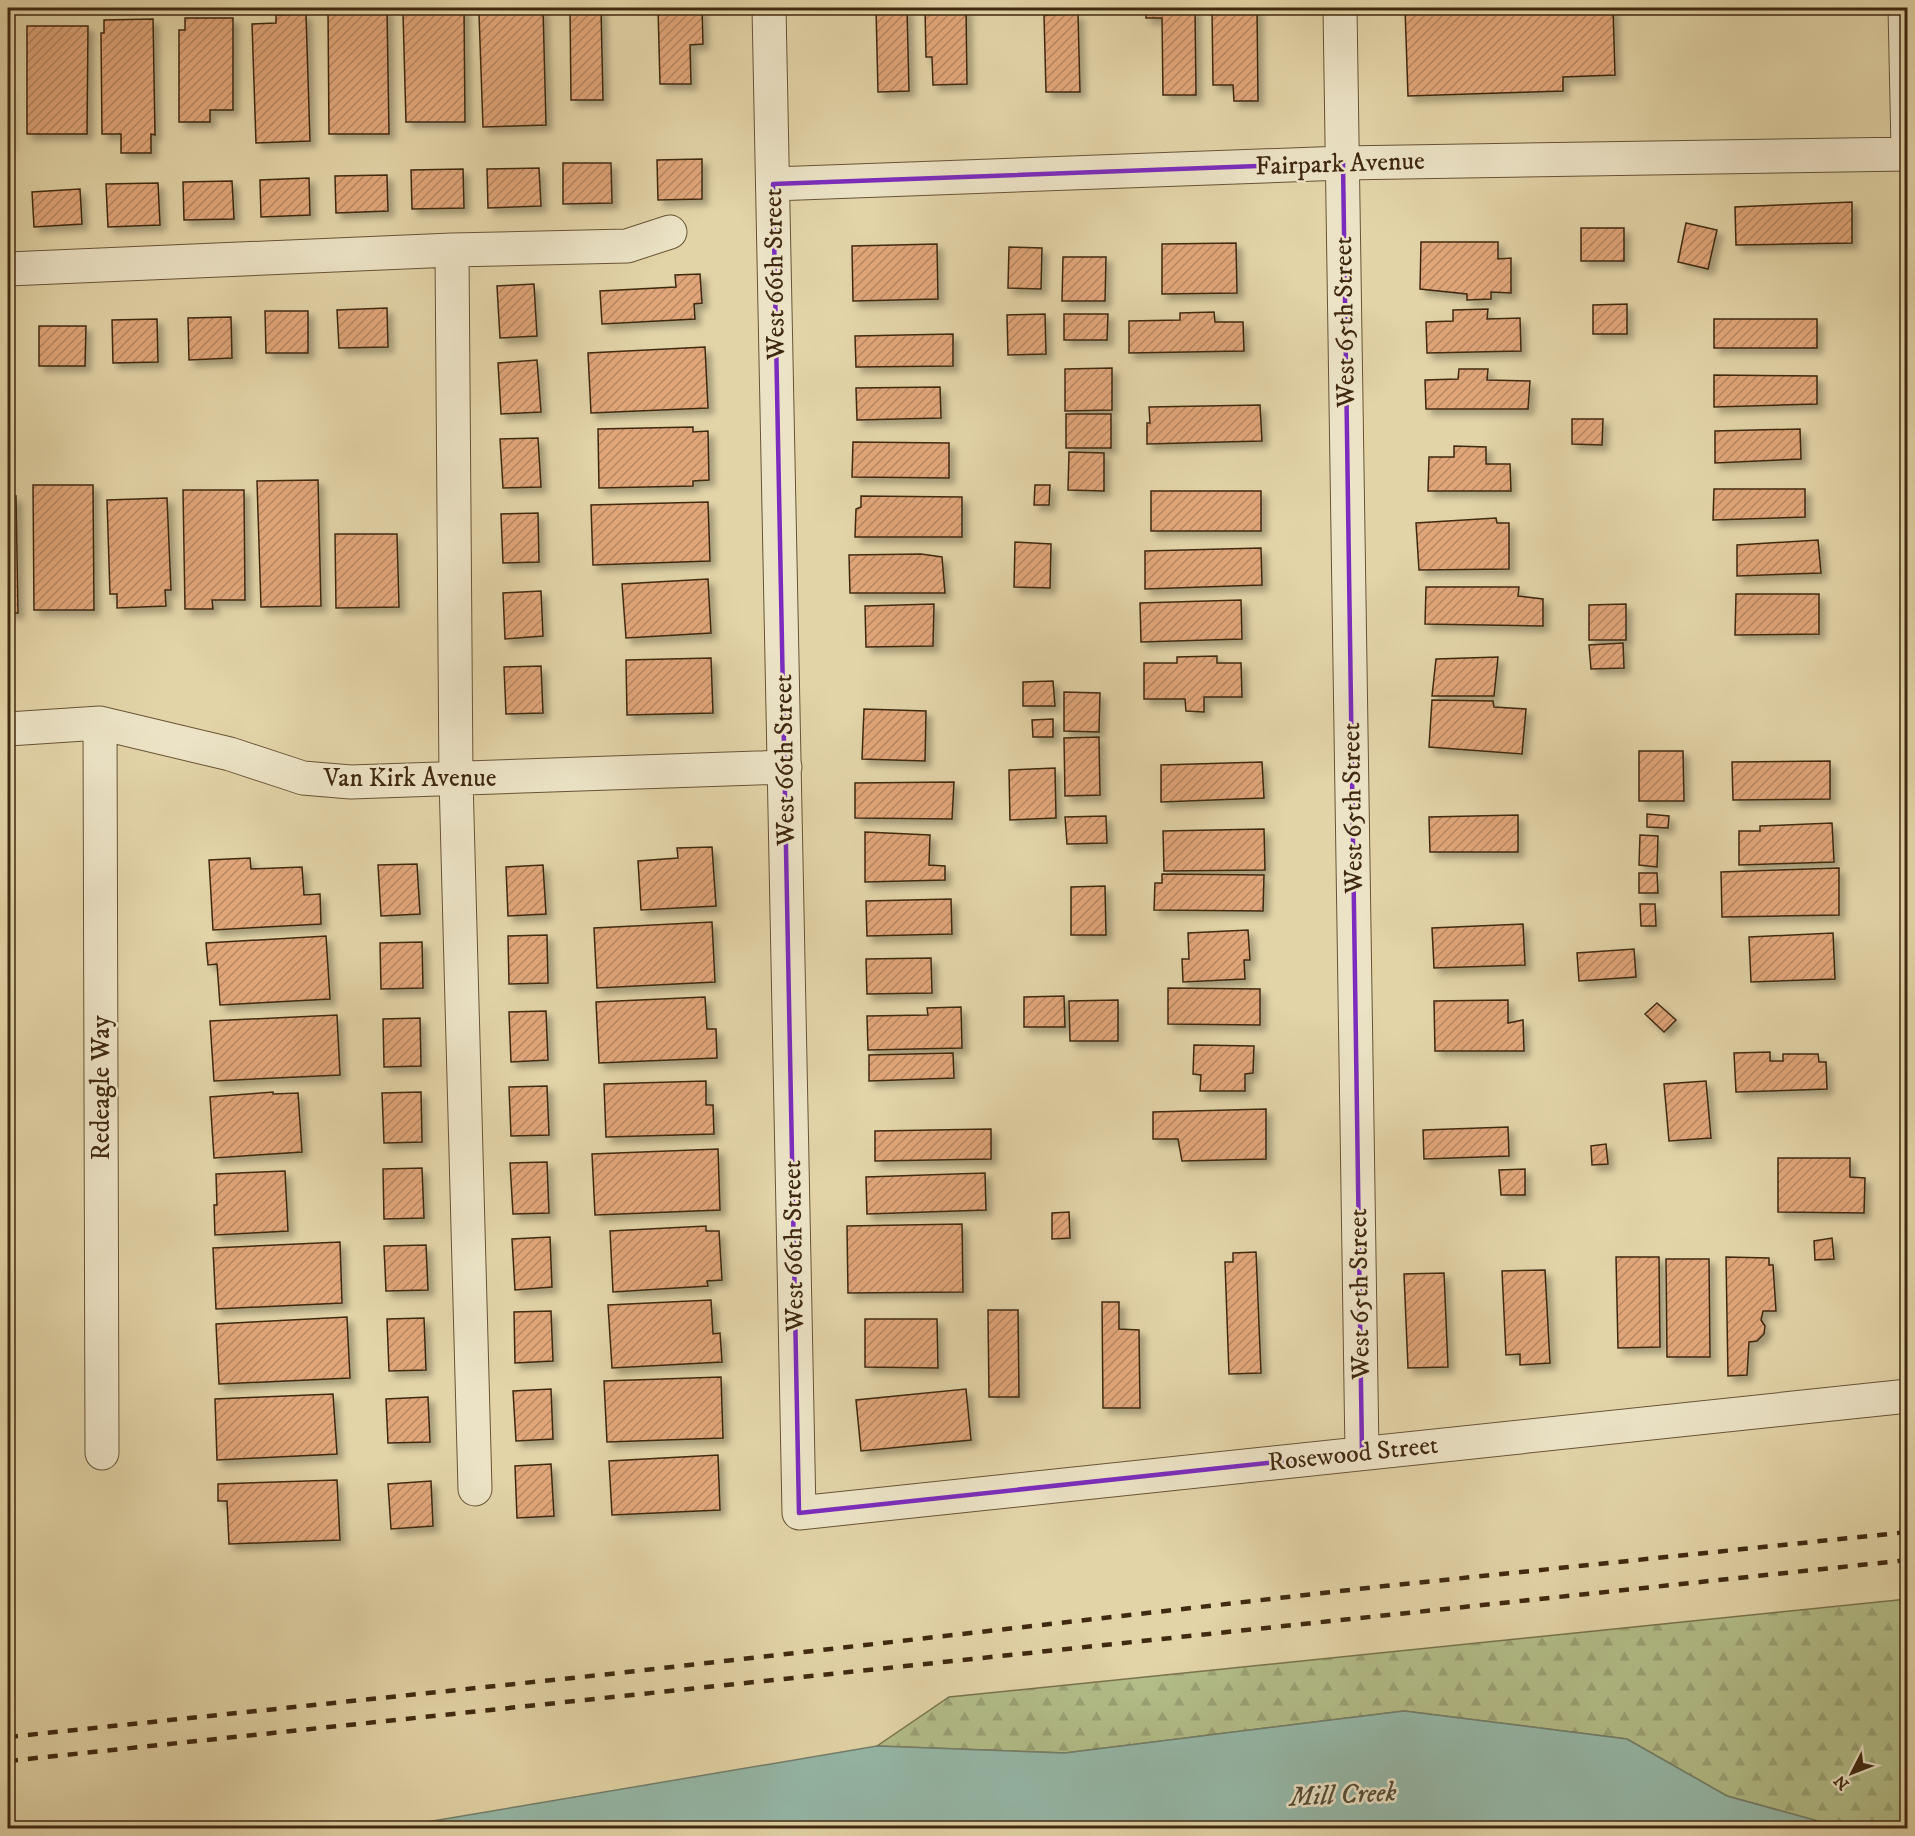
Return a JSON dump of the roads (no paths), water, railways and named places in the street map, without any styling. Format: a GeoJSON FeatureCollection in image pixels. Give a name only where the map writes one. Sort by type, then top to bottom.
{"type":"FeatureCollection","features":[{"type":"Feature","properties":{"kind":"street","name":"West 66th Street"},"geometry":{"type":"LineString","coordinates":[[770,8],[800,1513]]}},
{"type":"Feature","properties":{"kind":"street","name":"West 65th Street"},"geometry":{"type":"LineString","coordinates":[[1340,8],[1362,1453]]}},
{"type":"Feature","properties":{"kind":"street"},"geometry":{"type":"LineString","coordinates":[[1905,8],[1908,152]]}},
{"type":"Feature","properties":{"kind":"street","name":"Fairpark Avenue"},"geometry":{"type":"LineString","coordinates":[[773,184],[1343,163],[1908,152]]}},
{"type":"Feature","properties":{"kind":"street"},"geometry":{"type":"LineString","coordinates":[[8,269],[452,250],[627,246],[670,232]]}},
{"type":"Feature","properties":{"kind":"street"},"geometry":{"type":"LineString","coordinates":[[452,250],[456,779],[475,1489]]}},
{"type":"Feature","properties":{"kind":"street","name":"Van Kirk Avenue"},"geometry":{"type":"LineString","coordinates":[[8,729],[100,723],[230,754],[303,778],[351,782],[785,767]]}},
{"type":"Feature","properties":{"kind":"street","name":"Redeagle Way"},"geometry":{"type":"LineString","coordinates":[[100,723],[102,1453]]}},
{"type":"Feature","properties":{"kind":"street","name":"Rosewood Street"},"geometry":{"type":"LineString","coordinates":[[800,1513],[1908,1396]]}},
{"type":"Feature","properties":{"kind":"water","name":"Mill Creek"},"geometry":{"type":"Polygon","coordinates":[[[1404,1711],[1627,1739],[1727,1796],[1843,1828],[391,1828],[877,1746],[1065,1753],[1404,1711]]]}},
{"type":"Feature","properties":{"kind":"railway"},"geometry":{"type":"LineString","coordinates":[[8,1737],[610,1674],[1376,1587],[1908,1532]]}},
{"type":"Feature","properties":{"kind":"railway"},"geometry":{"type":"LineString","coordinates":[[8,1761],[1908,1560]]}}]}
